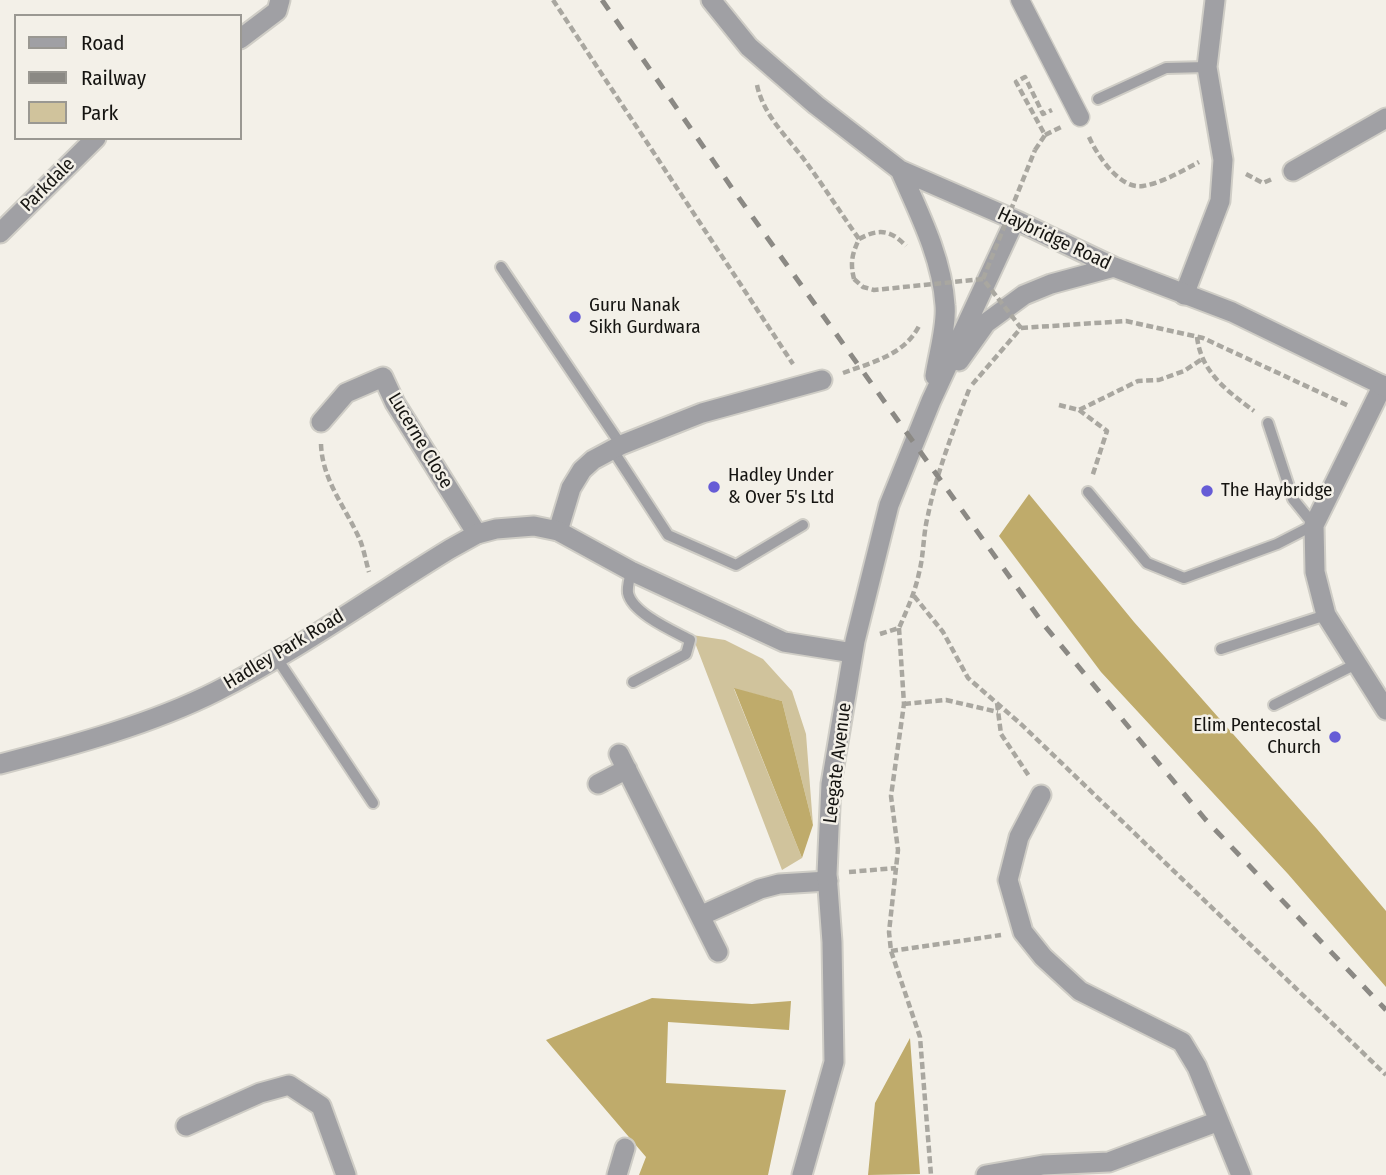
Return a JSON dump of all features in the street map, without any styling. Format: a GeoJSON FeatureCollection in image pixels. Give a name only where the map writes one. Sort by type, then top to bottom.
{"type":"FeatureCollection","features":[{"type":"Feature","properties":{"kind":"street"},"geometry":{"type":"LineString","coordinates":[[242,37],[277,11],[280,0]]}},
{"type":"Feature","properties":{"kind":"street","name":"Haybridge Road"},"geometry":{"type":"LineString","coordinates":[[711,0],[749,47],[816,105],[900,170],[1114,267],[1232,312],[1385,386]]}},
{"type":"Feature","properties":{"kind":"street"},"geometry":{"type":"LineString","coordinates":[[1020,0],[1080,117]]}},
{"type":"Feature","properties":{"kind":"street"},"geometry":{"type":"LineString","coordinates":[[1184,295],[1220,201],[1223,160],[1207,66],[1215,0]]}},
{"type":"Feature","properties":{"kind":"street"},"geometry":{"type":"LineString","coordinates":[[1293,171],[1386,117]]}},
{"type":"Feature","properties":{"kind":"street","name":"Parkdale"},"geometry":{"type":"LineString","coordinates":[[0,233],[94,140]]}},
{"type":"Feature","properties":{"kind":"street","name":"Leegate Avenue"},"geometry":{"type":"LineString","coordinates":[[900,170],[934,255],[946,308],[931,401]]}},
{"type":"Feature","properties":{"kind":"street","name":"Leegate Avenue"},"geometry":{"type":"LineString","coordinates":[[802,1175],[834,1062],[832,942],[827,877],[831,784],[854,647],[889,505],[931,401],[1015,220]]}},
{"type":"Feature","properties":{"kind":"street","name":"Leegate Avenue"},"geometry":{"type":"LineString","coordinates":[[931,401],[986,323],[1024,295],[1051,284],[1114,267]]}},
{"type":"Feature","properties":{"kind":"street","name":"Lucerne Close"},"geometry":{"type":"LineString","coordinates":[[321,422],[346,393],[383,377],[395,403],[477,534]]}},
{"type":"Feature","properties":{"kind":"street"},"geometry":{"type":"LineString","coordinates":[[558,531],[571,488],[582,470],[593,460],[617,447],[702,413],[815,382]]}},
{"type":"Feature","properties":{"kind":"street"},"geometry":{"type":"LineString","coordinates":[[1385,386],[1368,414],[1314,525],[1315,572],[1326,615],[1386,710]]}},
{"type":"Feature","properties":{"kind":"street","name":"Hadley Park Road"},"geometry":{"type":"LineString","coordinates":[[0,764],[102,735],[216,691],[477,534],[518,526],[558,531],[631,571],[785,642],[854,647]]}},
{"type":"Feature","properties":{"kind":"street"},"geometry":{"type":"LineString","coordinates":[[598,784],[623,761],[718,952]]}},
{"type":"Feature","properties":{"kind":"street"},"geometry":{"type":"LineString","coordinates":[[1041,795],[1019,837],[1008,880],[1023,932],[1043,957],[1080,991],[1182,1042],[1197,1067],[1241,1175]]}},
{"type":"Feature","properties":{"kind":"street"},"geometry":{"type":"LineString","coordinates":[[700,916],[761,889],[827,877]]}},
{"type":"Feature","properties":{"kind":"street"},"geometry":{"type":"LineString","coordinates":[[186,1126],[260,1093],[289,1085],[321,1106],[346,1175]]}},
{"type":"Feature","properties":{"kind":"street"},"geometry":{"type":"LineString","coordinates":[[986,1175],[1043,1165],[1079,1169],[1109,1162],[1219,1121]]}},
{"type":"Feature","properties":{"kind":"street"},"geometry":{"type":"LineString","coordinates":[[617,1175],[625,1148]]}},
{"type":"Feature","properties":{"kind":"lane"},"geometry":{"type":"LineString","coordinates":[[1098,99],[1166,68],[1207,66]]}},
{"type":"Feature","properties":{"kind":"lane"},"geometry":{"type":"LineString","coordinates":[[501,267],[617,447],[668,535],[736,565],[803,525]]}},
{"type":"Feature","properties":{"kind":"lane"},"geometry":{"type":"LineString","coordinates":[[1088,492],[1147,563],[1184,578],[1278,544],[1314,525],[1293,499],[1268,422]]}},
{"type":"Feature","properties":{"kind":"lane"},"geometry":{"type":"LineString","coordinates":[[631,571],[628,590],[631,602],[645,614],[690,640],[686,654],[633,681]]}},
{"type":"Feature","properties":{"kind":"lane"},"geometry":{"type":"LineString","coordinates":[[1221,649],[1326,615]]}},
{"type":"Feature","properties":{"kind":"lane"},"geometry":{"type":"LineString","coordinates":[[276,657],[373,803]]}},
{"type":"Feature","properties":{"kind":"lane"},"geometry":{"type":"LineString","coordinates":[[1274,705],[1356,664]]}},
{"type":"Feature","properties":{"kind":"path"},"geometry":{"type":"LineString","coordinates":[[553,0],[815,382],[886,357],[910,341],[919,326],[920,315]]}},
{"type":"Feature","properties":{"kind":"path"},"geometry":{"type":"LineString","coordinates":[[749,47],[760,96],[779,129],[803,158],[859,239]]}},
{"type":"Feature","properties":{"kind":"path"},"geometry":{"type":"LineString","coordinates":[[1045,135],[1016,82],[1026,77],[1043,114],[1053,110],[1048,100]]}},
{"type":"Feature","properties":{"kind":"path"},"geometry":{"type":"LineString","coordinates":[[1080,117],[1094,150],[1118,178],[1140,187],[1177,174],[1199,162],[1223,160],[1262,183],[1293,171]]}},
{"type":"Feature","properties":{"kind":"path"},"geometry":{"type":"LineString","coordinates":[[983,279],[1035,150],[1045,135],[1058,128]]}},
{"type":"Feature","properties":{"kind":"path"},"geometry":{"type":"LineString","coordinates":[[912,258],[906,246],[896,236],[883,230],[870,233],[859,239],[852,253],[854,279],[863,287],[874,290],[983,279]]}},
{"type":"Feature","properties":{"kind":"path"},"geometry":{"type":"LineString","coordinates":[[983,279],[1021,328]]}},
{"type":"Feature","properties":{"kind":"path"},"geometry":{"type":"LineString","coordinates":[[919,281],[920,292]]}},
{"type":"Feature","properties":{"kind":"path"},"geometry":{"type":"LineString","coordinates":[[931,1175],[920,1037],[891,951],[889,932],[898,850],[891,796],[904,704],[899,628],[914,596],[928,512],[944,454],[970,387],[1021,328],[1126,321],[1197,337],[1368,414]]}},
{"type":"Feature","properties":{"kind":"path"},"geometry":{"type":"LineString","coordinates":[[1197,337],[1202,359],[1220,386],[1268,422]]}},
{"type":"Feature","properties":{"kind":"path"},"geometry":{"type":"LineString","coordinates":[[1079,410],[1138,382],[1159,380],[1184,371],[1202,359]]}},
{"type":"Feature","properties":{"kind":"path"},"geometry":{"type":"LineString","coordinates":[[1059,405],[1079,410],[1107,431],[1088,492]]}},
{"type":"Feature","properties":{"kind":"path"},"geometry":{"type":"LineString","coordinates":[[321,422],[321,461],[361,542],[371,579],[379,592]]}},
{"type":"Feature","properties":{"kind":"path"},"geometry":{"type":"LineString","coordinates":[[914,596],[943,632],[968,678],[1022,725],[1386,1075]]}},
{"type":"Feature","properties":{"kind":"path"},"geometry":{"type":"LineString","coordinates":[[854,647],[899,628]]}},
{"type":"Feature","properties":{"kind":"path"},"geometry":{"type":"LineString","coordinates":[[904,704],[946,700],[998,712]]}},
{"type":"Feature","properties":{"kind":"path"},"geometry":{"type":"LineString","coordinates":[[997,703],[1002,734],[1041,795]]}},
{"type":"Feature","properties":{"kind":"path"},"geometry":{"type":"LineString","coordinates":[[827,877],[896,868]]}},
{"type":"Feature","properties":{"kind":"path"},"geometry":{"type":"LineString","coordinates":[[891,951],[1023,932]]}},
{"type":"Feature","properties":{"kind":"green space"},"geometry":{"type":"Polygon","coordinates":[[[692,635],[725,640],[763,659],[792,691],[806,734],[813,825],[782,701],[734,689],[802,858],[782,870],[692,635]]]}},
{"type":"Feature","properties":{"kind":"shaded area"},"geometry":{"type":"Polygon","coordinates":[[[1029,494],[1134,622],[1386,911],[1386,987],[1288,874],[1101,672],[999,536],[1029,494]]]}},
{"type":"Feature","properties":{"kind":"shaded area"},"geometry":{"type":"Polygon","coordinates":[[[734,688],[782,701],[813,825],[802,858],[734,688]]]}},
{"type":"Feature","properties":{"kind":"shaded area"},"geometry":{"type":"Polygon","coordinates":[[[652,998],[752,1004],[791,1001],[789,1030],[668,1022],[666,1083],[786,1090],[768,1175],[639,1175],[646,1157],[546,1040],[652,998]]]}},
{"type":"Feature","properties":{"kind":"shaded area"},"geometry":{"type":"Polygon","coordinates":[[[910,1038],[920,1174],[868,1175],[875,1103],[910,1038]]]}},
{"type":"Feature","properties":{"kind":"railway"},"geometry":{"type":"LineString","coordinates":[[602,0],[734,191],[1044,625],[1205,819],[1386,1010]]}},
{"type":"Feature","properties":{"kind":"place","name":"Guru Nanak Sikh Gurdwara"},"geometry":{"type":"Point","coordinates":[575,317]}},
{"type":"Feature","properties":{"kind":"place","name":"Hadley Under & Over 5's Ltd"},"geometry":{"type":"Point","coordinates":[714,487]}},
{"type":"Feature","properties":{"kind":"place","name":"The Haybridge"},"geometry":{"type":"Point","coordinates":[1207,491]}},
{"type":"Feature","properties":{"kind":"place","name":"Elim Pentecostal Church"},"geometry":{"type":"Point","coordinates":[1335,737]}}]}
